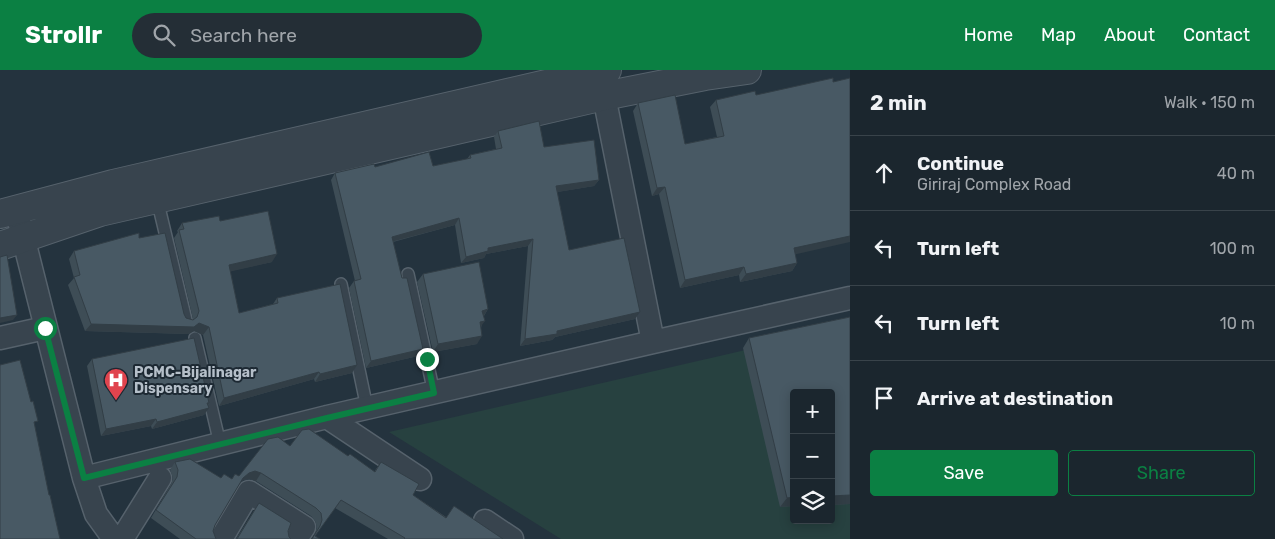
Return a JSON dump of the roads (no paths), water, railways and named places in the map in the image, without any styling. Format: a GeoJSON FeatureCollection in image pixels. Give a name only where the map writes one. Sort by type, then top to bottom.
{"type":"FeatureCollection","features":[{"type":"Feature","properties":{"kind":"street"},"geometry":{"type":"LineString","coordinates":[[114,539],[96,514],[84,478],[45,328],[12,242],[8,211],[122,181],[606,83],[705,76],[747,70]]}},
{"type":"Feature","properties":{"kind":"street"},"geometry":{"type":"LineString","coordinates":[[12,242],[100,212],[606,83]]}},
{"type":"Feature","properties":{"kind":"street"},"geometry":{"type":"LineString","coordinates":[[606,83],[653,342]]}},
{"type":"Feature","properties":{"kind":"street"},"geometry":{"type":"LineString","coordinates":[[84,478],[367,408],[850,298]]}},
{"type":"Feature","properties":{"kind":"street"},"geometry":{"type":"LineString","coordinates":[[0,338],[45,328]]}},
{"type":"Feature","properties":{"kind":"street"},"geometry":{"type":"LineString","coordinates":[[327,418],[420,479]]}},
{"type":"Feature","properties":{"kind":"street"},"geometry":{"type":"LineString","coordinates":[[122,539],[160,478]]}},
{"type":"Feature","properties":{"kind":"street"},"geometry":{"type":"LineString","coordinates":[[221,539],[249,492],[304,527],[296,539]]}},
{"type":"Feature","properties":{"kind":"street"},"geometry":{"type":"LineString","coordinates":[[485,521],[512,539]]}},
{"type":"Feature","properties":{"kind":"lane"},"geometry":{"type":"LineString","coordinates":[[157,199],[186,320]]}},
{"type":"Feature","properties":{"kind":"lane"},"geometry":{"type":"LineString","coordinates":[[408,274],[434,393]]}},
{"type":"Feature","properties":{"kind":"lane"},"geometry":{"type":"LineString","coordinates":[[341,284],[367,408]]}},
{"type":"Feature","properties":{"kind":"lane"},"geometry":{"type":"LineString","coordinates":[[195,338],[220,444]]}},
{"type":"Feature","properties":{"kind":"place","name":"PCMC-Bijalinagar Dispensary"},"geometry":{"type":"Point","coordinates":[116,401]}}]}
